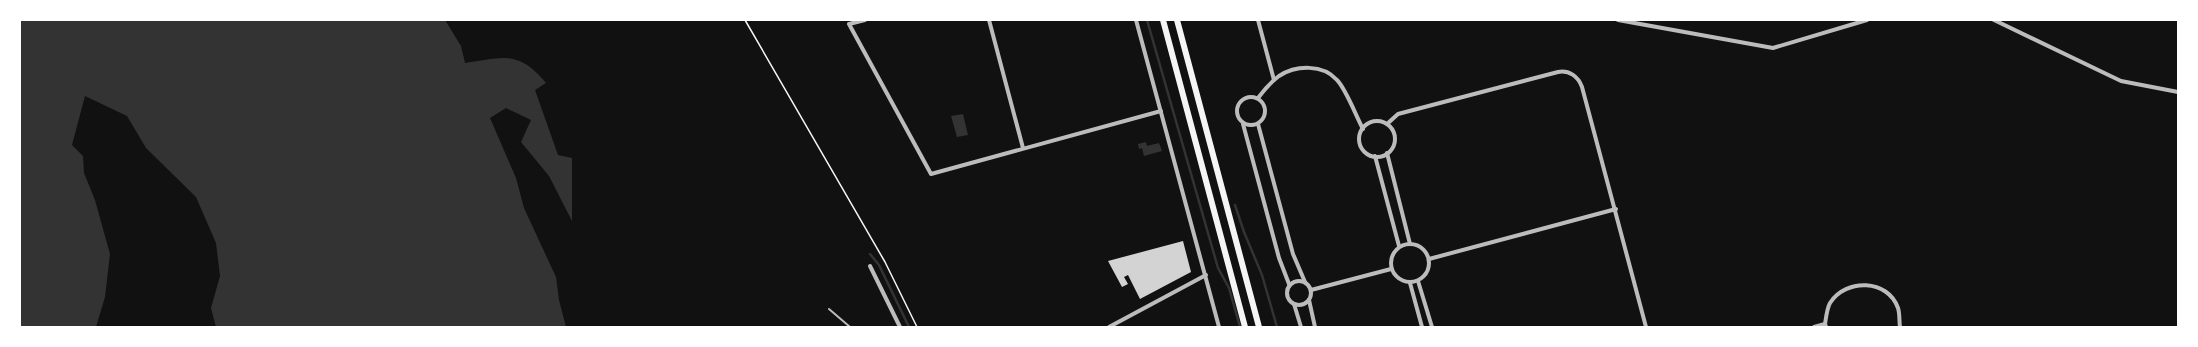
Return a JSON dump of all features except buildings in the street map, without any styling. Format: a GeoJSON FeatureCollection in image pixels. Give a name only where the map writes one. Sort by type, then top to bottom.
{"type":"FeatureCollection","features":[{"type":"Feature","properties":{"kind":"main road"},"geometry":{"type":"LineString","coordinates":[[1163,20],[1245,327]]}},
{"type":"Feature","properties":{"kind":"main road"},"geometry":{"type":"LineString","coordinates":[[1177,20],[1259,327]]}},
{"type":"Feature","properties":{"kind":"street"},"geometry":{"type":"LineString","coordinates":[[865,20],[849,24],[930,174],[1161,111]]}},
{"type":"Feature","properties":{"kind":"street"},"geometry":{"type":"LineString","coordinates":[[989,20],[1023,148]]}},
{"type":"Feature","properties":{"kind":"street"},"geometry":{"type":"LineString","coordinates":[[1136,20],[1219,327]]}},
{"type":"Feature","properties":{"kind":"street"},"geometry":{"type":"LineString","coordinates":[[1258,20],[1274,80]]}},
{"type":"Feature","properties":{"kind":"street"},"geometry":{"type":"LineString","coordinates":[[1618,20],[1773,48],[1867,20]]}},
{"type":"Feature","properties":{"kind":"street"},"geometry":{"type":"LineString","coordinates":[[1994,20],[2121,81],[2178,92]]}},
{"type":"Feature","properties":{"kind":"street"},"geometry":{"type":"LineString","coordinates":[[1258,98],[1274,80],[1286,72],[1306,68],[1320,70],[1338,80],[1363,129]]}},
{"type":"Feature","properties":{"kind":"street"},"geometry":{"type":"LineString","coordinates":[[1387,124],[1398,114],[1558,72],[1570,72],[1576,76],[1582,87],[1616,209],[1646,327]]}},
{"type":"Feature","properties":{"kind":"street"},"geometry":{"type":"LineString","coordinates":[[1243,124],[1251,126],[1258,124],[1264,118],[1265,111],[1263,103],[1258,98],[1248,96],[1240,100],[1236,108],[1237,117],[1243,124],[1279,258],[1290,284]]}},
{"type":"Feature","properties":{"kind":"street"},"geometry":{"type":"LineString","coordinates":[[1378,121],[1387,124],[1394,132],[1395,142],[1387,153],[1382,156],[1375,156],[1363,150],[1359,141],[1363,129],[1368,123],[1378,121]]}},
{"type":"Feature","properties":{"kind":"street"},"geometry":{"type":"LineString","coordinates":[[1258,124],[1294,254],[1305,282],[1311,290],[1309,300],[1315,327]]}},
{"type":"Feature","properties":{"kind":"street"},"geometry":{"type":"LineString","coordinates":[[1387,153],[1410,244]]}},
{"type":"Feature","properties":{"kind":"street"},"geometry":{"type":"LineString","coordinates":[[1375,156],[1399,246]]}},
{"type":"Feature","properties":{"kind":"street"},"geometry":{"type":"LineString","coordinates":[[1429,258],[1616,209]]}},
{"type":"Feature","properties":{"kind":"street"},"geometry":{"type":"LineString","coordinates":[[1410,244],[1420,247],[1429,258],[1429,268],[1421,280],[1410,283],[1401,281],[1391,269],[1391,257],[1399,246],[1410,244]]}},
{"type":"Feature","properties":{"kind":"street"},"geometry":{"type":"LineString","coordinates":[[870,266],[900,327]]}},
{"type":"Feature","properties":{"kind":"street"},"geometry":{"type":"LineString","coordinates":[[1311,290],[1391,269]]}},
{"type":"Feature","properties":{"kind":"street"},"geometry":{"type":"LineString","coordinates":[[1109,327],[1206,275]]}},
{"type":"Feature","properties":{"kind":"street"},"geometry":{"type":"LineString","coordinates":[[1305,282],[1294,281],[1290,284],[1286,291],[1287,298],[1299,306],[1309,300]]}},
{"type":"Feature","properties":{"kind":"street"},"geometry":{"type":"LineString","coordinates":[[1418,281],[1432,327]]}},
{"type":"Feature","properties":{"kind":"street"},"geometry":{"type":"LineString","coordinates":[[1410,283],[1422,327]]}},
{"type":"Feature","properties":{"kind":"street"},"geometry":{"type":"LineString","coordinates":[[1814,327],[1825,326],[1830,303],[1844,288],[1865,284],[1885,291],[1898,308],[1900,327]]}},
{"type":"Feature","properties":{"kind":"street"},"geometry":{"type":"LineString","coordinates":[[1294,304],[1301,327]]}},
{"type":"Feature","properties":{"kind":"lane"},"geometry":{"type":"LineString","coordinates":[[829,309],[850,327]]}},
{"type":"Feature","properties":{"kind":"path"},"geometry":{"type":"LineString","coordinates":[[745,20],[885,262],[917,327]]}},
{"type":"Feature","properties":{"kind":"shaded area"},"geometry":{"type":"Polygon","coordinates":[[[20,20],[445,20],[461,46],[465,63],[489,59],[509,58],[518,60],[527,65],[546,83],[535,90],[558,155],[572,158],[572,221],[549,176],[521,142],[531,120],[506,108],[490,118],[516,178],[524,208],[556,277],[559,300],[566,327],[216,327],[211,308],[220,276],[216,243],[196,197],[146,148],[127,116],[85,96],[72,145],[83,156],[84,173],[95,200],[110,254],[105,297],[96,327],[20,327],[20,20]]]}},
{"type":"Feature","properties":{"kind":"shaded area"},"geometry":{"type":"Polygon","coordinates":[[[963,114],[968,135],[957,137],[951,116],[963,114]]]}},
{"type":"Feature","properties":{"kind":"shaded area"},"geometry":{"type":"Polygon","coordinates":[[[1146,142],[1147,146],[1159,143],[1162,151],[1144,156],[1142,148],[1139,149],[1138,144],[1146,142]]]}},
{"type":"Feature","properties":{"kind":"waterway"},"geometry":{"type":"LineString","coordinates":[[1147,20],[1218,268],[1229,288],[1240,327]]}},
{"type":"Feature","properties":{"kind":"waterway"},"geometry":{"type":"LineString","coordinates":[[1235,205],[1244,232],[1262,275],[1277,327]]}},
{"type":"Feature","properties":{"kind":"waterway"},"geometry":{"type":"LineString","coordinates":[[870,254],[879,265],[909,327]]}}]}
